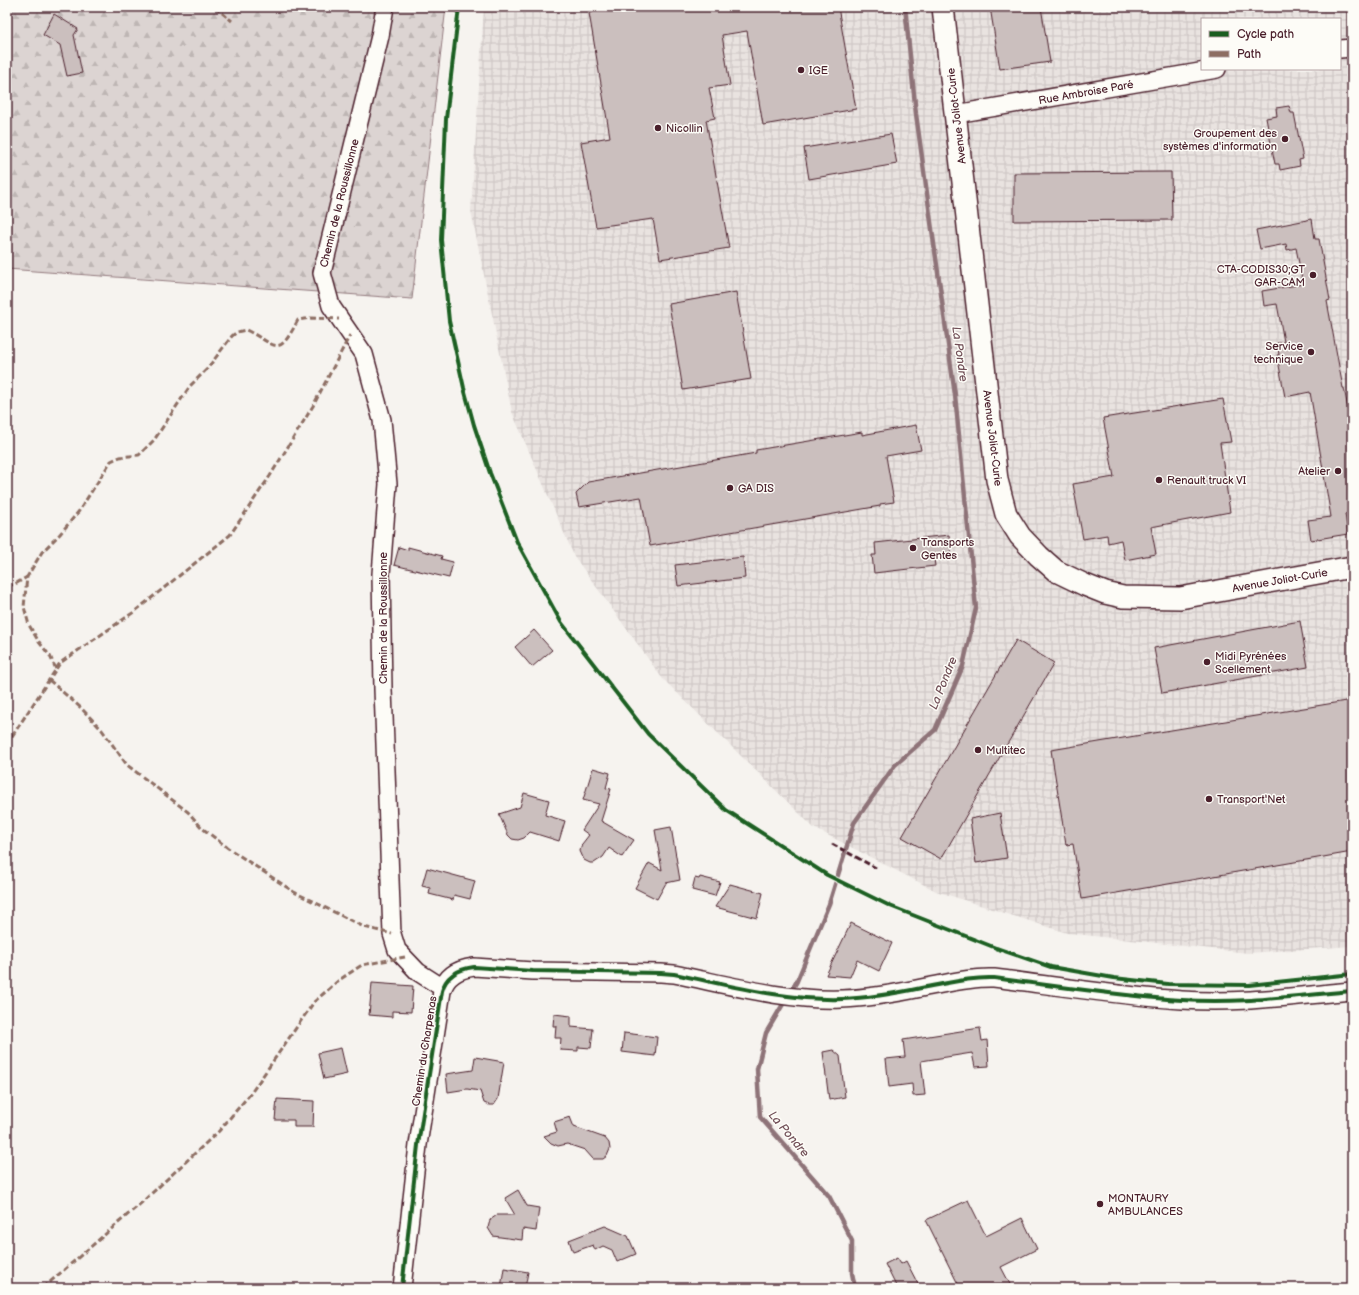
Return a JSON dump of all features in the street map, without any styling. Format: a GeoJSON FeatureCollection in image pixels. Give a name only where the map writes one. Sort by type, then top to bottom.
{"type":"FeatureCollection","features":[{"type":"Feature","properties":{"kind":"street","name":"Chemin de la Roussillonne"},"geometry":{"type":"LineString","coordinates":[[385,7],[376,51],[322,273],[331,306],[364,354],[382,420],[388,484],[381,574],[383,689],[392,934],[397,950],[418,972],[443,988]]}},
{"type":"Feature","properties":{"kind":"street","name":"Avenue Joliot-Curie"},"geometry":{"type":"LineString","coordinates":[[943,7],[997,480],[1006,514],[1020,536],[1056,571],[1091,588],[1123,597],[1180,598],[1352,567]]}},
{"type":"Feature","properties":{"kind":"street"},"geometry":{"type":"LineString","coordinates":[[1341,49],[1352,48]]}},
{"type":"Feature","properties":{"kind":"street","name":"Rue Ambroise Paré"},"geometry":{"type":"LineString","coordinates":[[956,114],[1211,70]]}},
{"type":"Feature","properties":{"kind":"street","name":"Chemin du Charpenas"},"geometry":{"type":"LineString","coordinates":[[402,1288],[418,1145],[443,988],[445,982],[456,972],[474,967],[534,971],[661,972],[802,998],[841,999],[866,997],[980,977],[1001,978],[1112,994],[1183,1000],[1240,1000],[1352,991]]}},
{"type":"Feature","properties":{"kind":"shaded area"},"geometry":{"type":"Polygon","coordinates":[[[484,7],[1352,7],[1352,946],[1248,953],[1067,933],[936,891],[814,828],[662,678],[574,556],[512,412],[471,211],[484,7]]]}},
{"type":"Feature","properties":{"kind":"green space"},"geometry":{"type":"Polygon","coordinates":[[[7,7],[446,7],[412,299],[7,269],[7,7]]]}},
{"type":"Feature","properties":{"kind":"building","name":"Nicollin"},"geometry":{"type":"Polygon","coordinates":[[[607,7],[655,7],[656,9],[667,7],[838,7],[856,109],[763,125],[747,31],[722,35],[730,85],[709,88],[715,118],[706,120],[729,248],[660,259],[653,219],[596,227],[581,142],[610,137],[589,13],[593,12],[593,9],[607,7]]]}},
{"type":"Feature","properties":{"kind":"building"},"geometry":{"type":"Polygon","coordinates":[[[990,7],[1041,7],[1050,62],[1000,69],[990,7]]]}},
{"type":"Feature","properties":{"kind":"building"},"geometry":{"type":"Polygon","coordinates":[[[54,14],[78,29],[74,35],[82,73],[67,76],[60,45],[43,35],[54,14]]]}},
{"type":"Feature","properties":{"kind":"building","name":"Groupement des systèmes d'information"},"geometry":{"type":"Polygon","coordinates":[[[1289,106],[1291,113],[1294,113],[1303,159],[1299,160],[1300,166],[1280,170],[1279,164],[1275,164],[1266,118],[1277,116],[1276,108],[1289,106]]]}},
{"type":"Feature","properties":{"kind":"building"},"geometry":{"type":"Polygon","coordinates":[[[891,134],[897,164],[809,179],[804,148],[891,134]]]}},
{"type":"Feature","properties":{"kind":"building"},"geometry":{"type":"Polygon","coordinates":[[[1171,172],[1172,220],[1014,221],[1014,173],[1171,172]]]}},
{"type":"Feature","properties":{"kind":"building"},"geometry":{"type":"Polygon","coordinates":[[[1312,219],[1315,239],[1319,239],[1330,300],[1327,301],[1352,429],[1352,512],[1345,514],[1348,534],[1311,540],[1308,520],[1331,517],[1310,392],[1285,397],[1277,355],[1279,355],[1277,343],[1284,342],[1277,304],[1264,306],[1262,291],[1303,284],[1296,248],[1287,250],[1286,244],[1260,249],[1256,230],[1312,219]]]}},
{"type":"Feature","properties":{"kind":"building"},"geometry":{"type":"Polygon","coordinates":[[[736,292],[751,379],[683,390],[669,304],[736,292]]]}},
{"type":"Feature","properties":{"kind":"building","name":"Renault truck VI"},"geometry":{"type":"Polygon","coordinates":[[[1223,399],[1231,442],[1220,443],[1230,512],[1151,527],[1156,554],[1125,560],[1121,540],[1108,543],[1107,535],[1083,539],[1073,484],[1114,477],[1103,418],[1223,399]]]}},
{"type":"Feature","properties":{"kind":"building","name":"GA DIS"},"geometry":{"type":"Polygon","coordinates":[[[916,425],[921,450],[886,456],[894,502],[880,504],[880,506],[650,546],[641,497],[579,507],[576,494],[588,482],[756,453],[756,450],[862,432],[862,435],[916,425]]]}},
{"type":"Feature","properties":{"kind":"building","name":"Transports Gentes"},"geometry":{"type":"Polygon","coordinates":[[[949,535],[951,552],[942,553],[943,558],[934,559],[935,566],[874,573],[872,555],[876,555],[875,543],[949,535]]]}},
{"type":"Feature","properties":{"kind":"building"},"geometry":{"type":"Polygon","coordinates":[[[399,547],[408,550],[408,547],[442,556],[441,559],[453,562],[449,578],[394,565],[399,547]]]}},
{"type":"Feature","properties":{"kind":"building"},"geometry":{"type":"Polygon","coordinates":[[[743,557],[745,578],[678,586],[675,565],[743,557]]]}},
{"type":"Feature","properties":{"kind":"building","name":"Midi Pyrénées Scellement"},"geometry":{"type":"Polygon","coordinates":[[[1300,621],[1308,667],[1162,693],[1154,648],[1300,621]]]}},
{"type":"Feature","properties":{"kind":"building"},"geometry":{"type":"Polygon","coordinates":[[[534,630],[552,650],[532,667],[515,647],[534,630]]]}},
{"type":"Feature","properties":{"kind":"building","name":"Multitec"},"geometry":{"type":"Polygon","coordinates":[[[1016,640],[1054,663],[941,859],[902,837],[1016,640]]]}},
{"type":"Feature","properties":{"kind":"building","name":"Transport'Net"},"geometry":{"type":"Polygon","coordinates":[[[1352,700],[1352,852],[1082,899],[1073,844],[1066,845],[1051,750],[1352,700]]]}},
{"type":"Feature","properties":{"kind":"building"},"geometry":{"type":"Polygon","coordinates":[[[593,768],[610,773],[606,788],[611,789],[601,821],[634,840],[622,857],[609,848],[603,857],[594,863],[590,863],[584,860],[580,851],[582,844],[589,835],[582,830],[599,804],[583,800],[593,768]]]}},
{"type":"Feature","properties":{"kind":"building"},"geometry":{"type":"Polygon","coordinates":[[[524,793],[549,800],[545,815],[565,821],[559,841],[530,832],[524,838],[518,840],[512,839],[508,835],[499,814],[520,807],[524,793]]]}},
{"type":"Feature","properties":{"kind":"building"},"geometry":{"type":"Polygon","coordinates":[[[1000,813],[1007,858],[976,863],[970,819],[1000,813]]]}},
{"type":"Feature","properties":{"kind":"building"},"geometry":{"type":"Polygon","coordinates":[[[671,827],[680,880],[666,883],[657,899],[635,888],[649,863],[662,870],[655,830],[671,827]]]}},
{"type":"Feature","properties":{"kind":"building"},"geometry":{"type":"Polygon","coordinates":[[[427,868],[475,881],[470,899],[454,895],[453,900],[429,894],[430,888],[422,886],[427,868]]]}},
{"type":"Feature","properties":{"kind":"building"},"geometry":{"type":"Polygon","coordinates":[[[700,877],[720,882],[715,896],[692,890],[695,878],[699,879],[700,877]]]}},
{"type":"Feature","properties":{"kind":"building"},"geometry":{"type":"Polygon","coordinates":[[[730,884],[763,893],[757,918],[715,907],[730,884]]]}},
{"type":"Feature","properties":{"kind":"building"},"geometry":{"type":"Polygon","coordinates":[[[851,923],[892,943],[879,971],[857,960],[850,977],[826,975],[851,923]]]}},
{"type":"Feature","properties":{"kind":"building"},"geometry":{"type":"Polygon","coordinates":[[[372,983],[413,986],[411,1012],[392,1011],[392,1017],[369,1015],[372,983]]]}},
{"type":"Feature","properties":{"kind":"building"},"geometry":{"type":"Polygon","coordinates":[[[554,1014],[571,1016],[571,1027],[593,1029],[591,1048],[578,1047],[578,1051],[560,1050],[561,1038],[555,1038],[556,1026],[553,1026],[554,1014]]]}},
{"type":"Feature","properties":{"kind":"building"},"geometry":{"type":"Polygon","coordinates":[[[980,1028],[982,1041],[987,1040],[989,1066],[975,1067],[972,1053],[921,1061],[925,1095],[913,1096],[912,1084],[889,1087],[886,1059],[905,1057],[903,1040],[980,1028]]]}},
{"type":"Feature","properties":{"kind":"building"},"geometry":{"type":"Polygon","coordinates":[[[624,1033],[657,1037],[655,1056],[622,1052],[624,1033]]]}},
{"type":"Feature","properties":{"kind":"building"},"geometry":{"type":"Polygon","coordinates":[[[341,1048],[347,1074],[324,1079],[318,1053],[341,1048]]]}},
{"type":"Feature","properties":{"kind":"building"},"geometry":{"type":"Polygon","coordinates":[[[833,1050],[840,1056],[845,1097],[829,1100],[823,1052],[833,1050]]]}},
{"type":"Feature","properties":{"kind":"building"},"geometry":{"type":"Polygon","coordinates":[[[475,1057],[504,1062],[498,1099],[494,1105],[484,1103],[480,1091],[467,1089],[448,1092],[446,1074],[473,1070],[475,1057]]]}},
{"type":"Feature","properties":{"kind":"building"},"geometry":{"type":"Polygon","coordinates":[[[277,1099],[314,1101],[313,1127],[294,1127],[294,1120],[275,1120],[277,1099]]]}},
{"type":"Feature","properties":{"kind":"building"},"geometry":{"type":"Polygon","coordinates":[[[570,1117],[574,1127],[605,1138],[609,1143],[610,1149],[607,1156],[603,1159],[593,1159],[585,1150],[567,1144],[558,1146],[551,1143],[544,1136],[557,1132],[554,1122],[570,1117]]]}},
{"type":"Feature","properties":{"kind":"building"},"geometry":{"type":"Polygon","coordinates":[[[518,1190],[527,1206],[539,1208],[536,1231],[523,1229],[522,1240],[493,1236],[488,1228],[490,1220],[497,1215],[515,1215],[505,1198],[518,1190]]]}},
{"type":"Feature","properties":{"kind":"building"},"geometry":{"type":"Polygon","coordinates":[[[968,1200],[986,1236],[1022,1218],[1037,1249],[1001,1267],[1012,1288],[960,1288],[926,1220],[968,1200]]]}},
{"type":"Feature","properties":{"kind":"building"},"geometry":{"type":"Polygon","coordinates":[[[605,1226],[628,1236],[636,1254],[617,1262],[612,1250],[603,1246],[595,1250],[593,1245],[573,1252],[569,1240],[605,1226]]]}},
{"type":"Feature","properties":{"kind":"building"},"geometry":{"type":"Polygon","coordinates":[[[897,1258],[901,1264],[906,1261],[920,1288],[897,1288],[885,1264],[897,1258]]]}},
{"type":"Feature","properties":{"kind":"building"},"geometry":{"type":"Polygon","coordinates":[[[504,1268],[528,1272],[525,1288],[501,1288],[504,1268]]]}},
{"type":"Feature","properties":{"kind":"waterway","name":"La Pondre"},"geometry":{"type":"LineString","coordinates":[[790,993],[797,981],[829,904],[854,823],[895,765],[935,730],[963,666],[976,608],[955,395],[916,114],[905,7]]}},
{"type":"Feature","properties":{"kind":"waterway","name":"La Pondre"},"geometry":{"type":"LineString","coordinates":[[786,999],[766,1033],[757,1069],[760,1117],[829,1196],[852,1241],[852,1273],[855,1288]]}},
{"type":"Feature","properties":{"kind":"railway"},"geometry":{"type":"LineString","coordinates":[[832,844],[876,868]]}},
{"type":"Feature","properties":{"kind":"marked path"},"geometry":{"type":"LineString","coordinates":[[215,7],[232,21]]}},
{"type":"Feature","properties":{"kind":"marked path"},"geometry":{"type":"LineString","coordinates":[[56,669],[50,656],[39,642],[29,625],[24,607],[27,577],[42,552],[60,534],[79,511],[111,461],[120,457],[139,455],[154,440],[190,386],[207,369],[232,336],[237,332],[246,330],[276,346],[281,345],[286,341],[298,320],[311,318],[339,319]]}},
{"type":"Feature","properties":{"kind":"marked path"},"geometry":{"type":"LineString","coordinates":[[7,744],[60,663],[134,612],[230,535],[270,476],[313,406],[350,335]]}},
{"type":"Feature","properties":{"kind":"marked path"},"geometry":{"type":"LineString","coordinates":[[7,586],[15,584],[27,577]]}},
{"type":"Feature","properties":{"kind":"marked path"},"geometry":{"type":"LineString","coordinates":[[49,680],[81,708],[102,730],[127,765],[188,812],[202,828],[228,848],[294,892],[364,927],[392,934]]}},
{"type":"Feature","properties":{"kind":"marked path"},"geometry":{"type":"LineString","coordinates":[[43,1288],[139,1205],[219,1131],[251,1093],[314,1002],[339,980],[362,965],[405,957]]}},
{"type":"Feature","properties":{"kind":"cycle path"},"geometry":{"type":"LineString","coordinates":[[459,7],[446,119],[441,240],[449,321],[464,388],[474,425],[490,473],[517,542],[561,622],[648,734],[726,810],[827,875],[890,906],[996,948],[1051,967],[1114,978],[1168,984],[1249,985],[1352,974]]}},
{"type":"Feature","properties":{"kind":"cycle path"},"geometry":{"type":"LineString","coordinates":[[402,1288],[418,1145],[442,991],[444,985],[450,977],[463,969],[474,967],[533,971],[674,974],[779,995],[821,999],[874,996],[977,978],[994,978],[1135,996],[1203,1001],[1267,999],[1352,991]]}},
{"type":"Feature","properties":{"kind":"place","name":"IGE"},"geometry":{"type":"Point","coordinates":[801,70]}},
{"type":"Feature","properties":{"kind":"place","name":"Nicollin"},"geometry":{"type":"Point","coordinates":[658,128]}},
{"type":"Feature","properties":{"kind":"place","name":"Groupement des systèmes d'information"},"geometry":{"type":"Point","coordinates":[1285,139]}},
{"type":"Feature","properties":{"kind":"place","name":"CTA-CODIS30;GT GAR-CAM"},"geometry":{"type":"Point","coordinates":[1313,275]}},
{"type":"Feature","properties":{"kind":"place","name":"Service technique"},"geometry":{"type":"Point","coordinates":[1311,352]}},
{"type":"Feature","properties":{"kind":"place","name":"Atelier"},"geometry":{"type":"Point","coordinates":[1338,471]}},
{"type":"Feature","properties":{"kind":"place","name":"Renault truck VI"},"geometry":{"type":"Point","coordinates":[1159,480]}},
{"type":"Feature","properties":{"kind":"place","name":"GA DIS"},"geometry":{"type":"Point","coordinates":[730,488]}},
{"type":"Feature","properties":{"kind":"place","name":"Transports Gentes"},"geometry":{"type":"Point","coordinates":[913,548]}},
{"type":"Feature","properties":{"kind":"place","name":"Midi Pyrénées Scellement"},"geometry":{"type":"Point","coordinates":[1207,662]}},
{"type":"Feature","properties":{"kind":"place","name":"Multitec"},"geometry":{"type":"Point","coordinates":[978,750]}},
{"type":"Feature","properties":{"kind":"place","name":"Transport'Net"},"geometry":{"type":"Point","coordinates":[1209,799]}},
{"type":"Feature","properties":{"kind":"place","name":"MONTAURY AMBULANCES"},"geometry":{"type":"Point","coordinates":[1100,1204]}}]}
